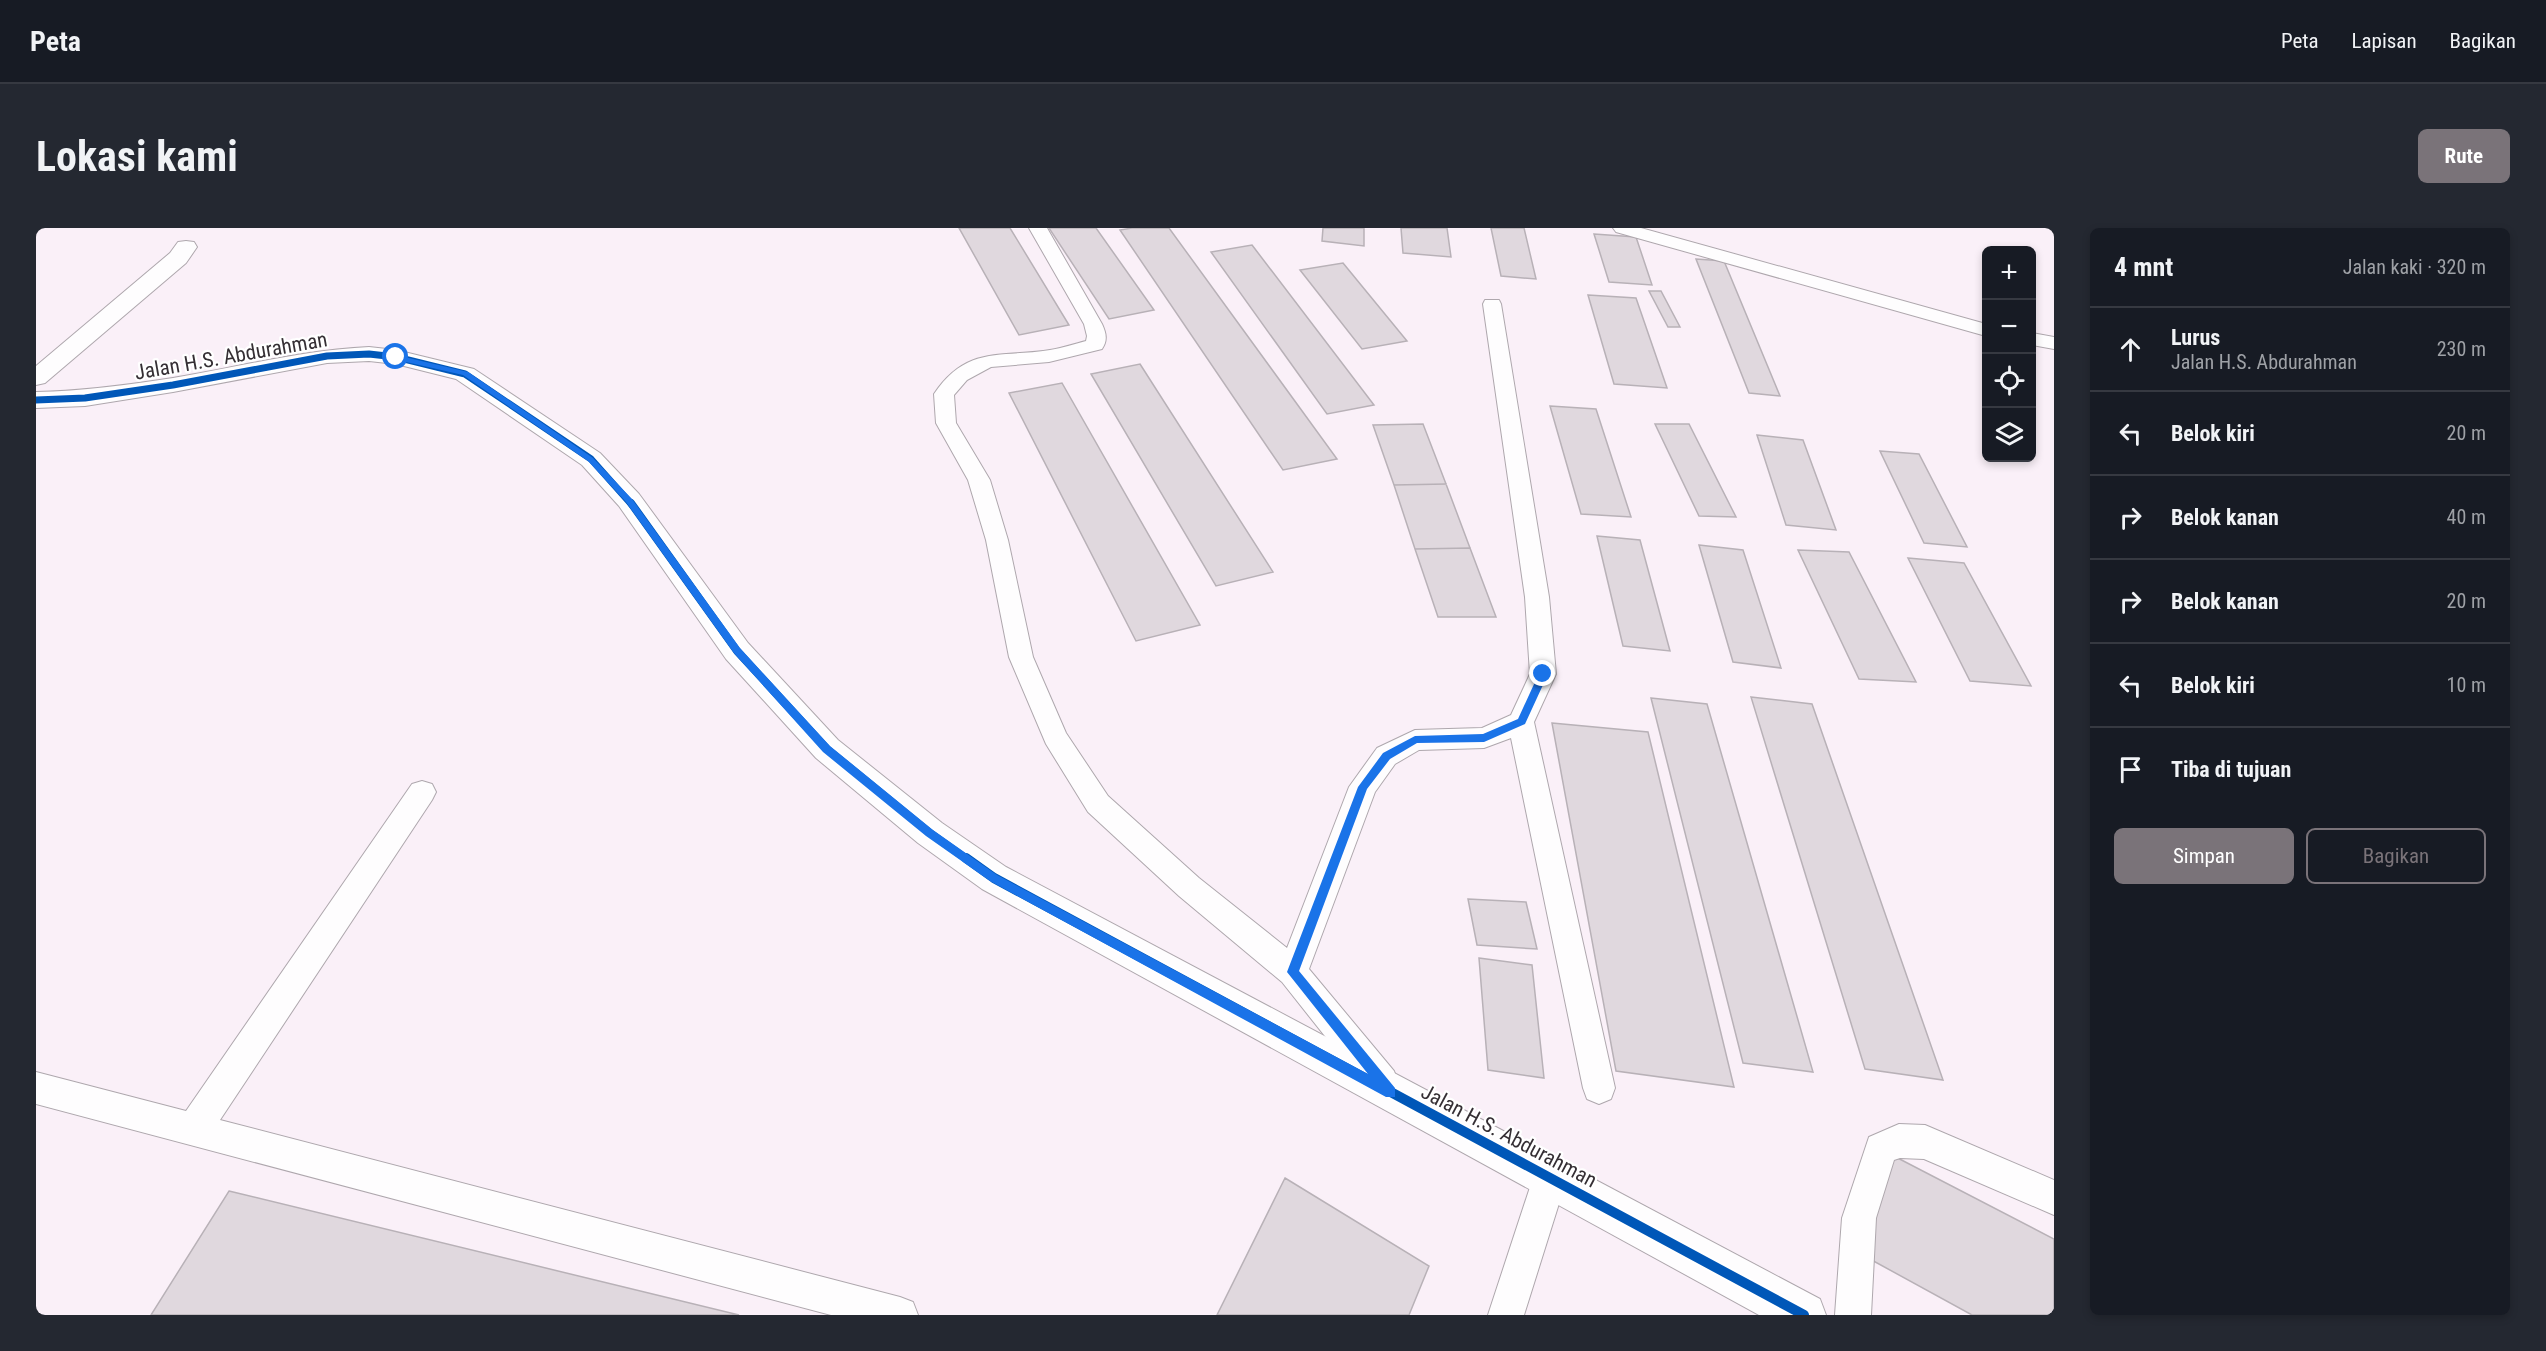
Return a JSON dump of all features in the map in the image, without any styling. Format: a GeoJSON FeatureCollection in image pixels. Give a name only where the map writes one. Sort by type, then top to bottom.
{"type":"FeatureCollection","features":[{"type":"Feature","properties":{"kind":"street"},"geometry":{"type":"LineString","coordinates":[[36,378],[178,258],[186,247]]}},
{"type":"Feature","properties":{"kind":"street","name":"Jalan H.S. Abdurahman"},"geometry":{"type":"LineString","coordinates":[[36,400],[85,398],[173,385],[327,356],[369,354],[396,357],[465,374],[591,459],[629,500],[737,651],[827,749],[930,833],[994,878],[1804,1315]]}},
{"type":"Feature","properties":{"kind":"lane"},"geometry":{"type":"LineString","coordinates":[[1038,228],[1093,324],[1097,336],[1095,345],[1050,356],[986,361],[960,376],[944,394],[946,423],[979,480],[997,540],[1021,657],[1055,737],[1098,804],[1189,887],[1293,972],[1391,1092]]}},
{"type":"Feature","properties":{"kind":"lane"},"geometry":{"type":"LineString","coordinates":[[1622,228],[1982,329]]}},
{"type":"Feature","properties":{"kind":"lane"},"geometry":{"type":"LineString","coordinates":[[1492,303],[1537,597],[1543,674],[1521,722],[1599,1088]]}},
{"type":"Feature","properties":{"kind":"lane"},"geometry":{"type":"LineString","coordinates":[[2036,340],[2054,343]]}},
{"type":"Feature","properties":{"kind":"lane"},"geometry":{"type":"LineString","coordinates":[[1293,972],[1363,787],[1386,756],[1415,740],[1484,738],[1521,722]]}},
{"type":"Feature","properties":{"kind":"lane"},"geometry":{"type":"LineString","coordinates":[[194,1130],[422,792]]}},
{"type":"Feature","properties":{"kind":"lane"},"geometry":{"type":"LineString","coordinates":[[36,1088],[900,1315]]}},
{"type":"Feature","properties":{"kind":"lane"},"geometry":{"type":"LineString","coordinates":[[1853,1315],[1859,1218],[1881,1149],[1899,1141],[1925,1142],[2054,1198]]}},
{"type":"Feature","properties":{"kind":"lane"},"geometry":{"type":"LineString","coordinates":[[1506,1315],[1550,1178]]}},
{"type":"Feature","properties":{"kind":"building"},"geometry":{"type":"Polygon","coordinates":[[[959,228],[1010,228],[1069,325],[1019,335],[959,228]]]}},
{"type":"Feature","properties":{"kind":"building"},"geometry":{"type":"Polygon","coordinates":[[[1049,228],[1096,228],[1154,310],[1109,319],[1049,228]]]}},
{"type":"Feature","properties":{"kind":"building"},"geometry":{"type":"Polygon","coordinates":[[[1169,228],[1337,459],[1283,470],[1120,230],[1169,228]]]}},
{"type":"Feature","properties":{"kind":"building"},"geometry":{"type":"Polygon","coordinates":[[[1323,228],[1364,228],[1364,246],[1322,241],[1323,228]]]}},
{"type":"Feature","properties":{"kind":"building"},"geometry":{"type":"Polygon","coordinates":[[[1401,228],[1447,228],[1451,257],[1403,253],[1401,228]]]}},
{"type":"Feature","properties":{"kind":"building"},"geometry":{"type":"Polygon","coordinates":[[[1491,228],[1524,228],[1536,279],[1501,276],[1491,228]]]}},
{"type":"Feature","properties":{"kind":"building"},"geometry":{"type":"Polygon","coordinates":[[[1594,234],[1636,237],[1652,285],[1609,282],[1594,234]]]}},
{"type":"Feature","properties":{"kind":"building"},"geometry":{"type":"Polygon","coordinates":[[[1252,245],[1374,405],[1327,414],[1211,252],[1252,245]]]}},
{"type":"Feature","properties":{"kind":"building"},"geometry":{"type":"Polygon","coordinates":[[[1696,259],[1724,261],[1780,396],[1749,393],[1696,259]]]}},
{"type":"Feature","properties":{"kind":"building"},"geometry":{"type":"Polygon","coordinates":[[[1343,263],[1407,341],[1362,349],[1300,270],[1343,263]]]}},
{"type":"Feature","properties":{"kind":"building"},"geometry":{"type":"Polygon","coordinates":[[[1649,291],[1661,291],[1680,327],[1668,327],[1649,291]]]}},
{"type":"Feature","properties":{"kind":"building"},"geometry":{"type":"Polygon","coordinates":[[[1588,295],[1636,298],[1667,388],[1614,384],[1588,295]]]}},
{"type":"Feature","properties":{"kind":"building"},"geometry":{"type":"Polygon","coordinates":[[[1140,364],[1273,572],[1216,586],[1091,374],[1140,364]]]}},
{"type":"Feature","properties":{"kind":"building"},"geometry":{"type":"Polygon","coordinates":[[[1062,383],[1200,625],[1136,641],[1009,393],[1062,383]]]}},
{"type":"Feature","properties":{"kind":"building"},"geometry":{"type":"Polygon","coordinates":[[[1550,406],[1596,409],[1631,517],[1581,514],[1550,406]]]}},
{"type":"Feature","properties":{"kind":"building"},"geometry":{"type":"Polygon","coordinates":[[[1423,424],[1446,484],[1394,485],[1373,425],[1423,424]]]}},
{"type":"Feature","properties":{"kind":"building"},"geometry":{"type":"Polygon","coordinates":[[[1655,424],[1689,424],[1736,517],[1699,516],[1655,424]]]}},
{"type":"Feature","properties":{"kind":"building"},"geometry":{"type":"Polygon","coordinates":[[[1757,435],[1803,440],[1836,530],[1786,525],[1757,435]]]}},
{"type":"Feature","properties":{"kind":"building"},"geometry":{"type":"Polygon","coordinates":[[[1880,451],[1919,454],[1967,547],[1924,543],[1880,451]]]}},
{"type":"Feature","properties":{"kind":"building"},"geometry":{"type":"Polygon","coordinates":[[[1446,484],[1470,548],[1415,549],[1394,485],[1446,484]]]}},
{"type":"Feature","properties":{"kind":"building"},"geometry":{"type":"Polygon","coordinates":[[[1597,536],[1640,540],[1670,651],[1623,646],[1597,536]]]}},
{"type":"Feature","properties":{"kind":"building"},"geometry":{"type":"Polygon","coordinates":[[[1699,545],[1743,550],[1781,668],[1733,662],[1699,545]]]}},
{"type":"Feature","properties":{"kind":"building"},"geometry":{"type":"Polygon","coordinates":[[[1470,548],[1496,617],[1438,617],[1415,549],[1470,548]]]}},
{"type":"Feature","properties":{"kind":"building"},"geometry":{"type":"Polygon","coordinates":[[[1798,550],[1849,552],[1916,682],[1859,679],[1798,550]]]}},
{"type":"Feature","properties":{"kind":"building"},"geometry":{"type":"Polygon","coordinates":[[[1908,558],[1964,563],[2031,686],[1970,681],[1908,558]]]}},
{"type":"Feature","properties":{"kind":"building"},"geometry":{"type":"Polygon","coordinates":[[[1751,697],[1812,704],[1943,1080],[1865,1069],[1751,697]]]}},
{"type":"Feature","properties":{"kind":"building"},"geometry":{"type":"Polygon","coordinates":[[[1651,698],[1707,704],[1813,1072],[1743,1063],[1651,698]]]}},
{"type":"Feature","properties":{"kind":"building"},"geometry":{"type":"Polygon","coordinates":[[[1552,723],[1648,732],[1734,1087],[1616,1071],[1552,723]]]}},
{"type":"Feature","properties":{"kind":"building"},"geometry":{"type":"Polygon","coordinates":[[[1468,899],[1526,902],[1537,949],[1477,945],[1468,899]]]}},
{"type":"Feature","properties":{"kind":"building"},"geometry":{"type":"Polygon","coordinates":[[[1479,958],[1532,965],[1544,1078],[1488,1070],[1479,958]]]}},
{"type":"Feature","properties":{"kind":"building"},"geometry":{"type":"Polygon","coordinates":[[[1888,1153],[2054,1239],[2054,1315],[1972,1315],[1868,1258],[1888,1153]]]}},
{"type":"Feature","properties":{"kind":"building"},"geometry":{"type":"Polygon","coordinates":[[[1285,1178],[1429,1266],[1409,1315],[1217,1315],[1285,1178]]]}},
{"type":"Feature","properties":{"kind":"building"},"geometry":{"type":"Polygon","coordinates":[[[229,1191],[739,1315],[151,1315],[229,1191]]]}},
{"type":"Feature","properties":{"kind":"cycle path"},"geometry":{"type":"LineString","coordinates":[[36,400],[85,398],[173,385],[327,356],[369,354],[396,357],[465,374],[591,459],[629,500],[737,651],[827,749],[930,833],[994,878],[1804,1315]]}},
{"type":"Feature","properties":{"kind":"route"},"geometry":{"type":"LineString","coordinates":[[396,357],[465,374],[591,459],[629,500],[737,651],[827,749],[930,833],[994,878],[1391,1092],[1293,972],[1363,787],[1386,756],[1415,740],[1484,738],[1521,722],[1543,674]]}}]}
